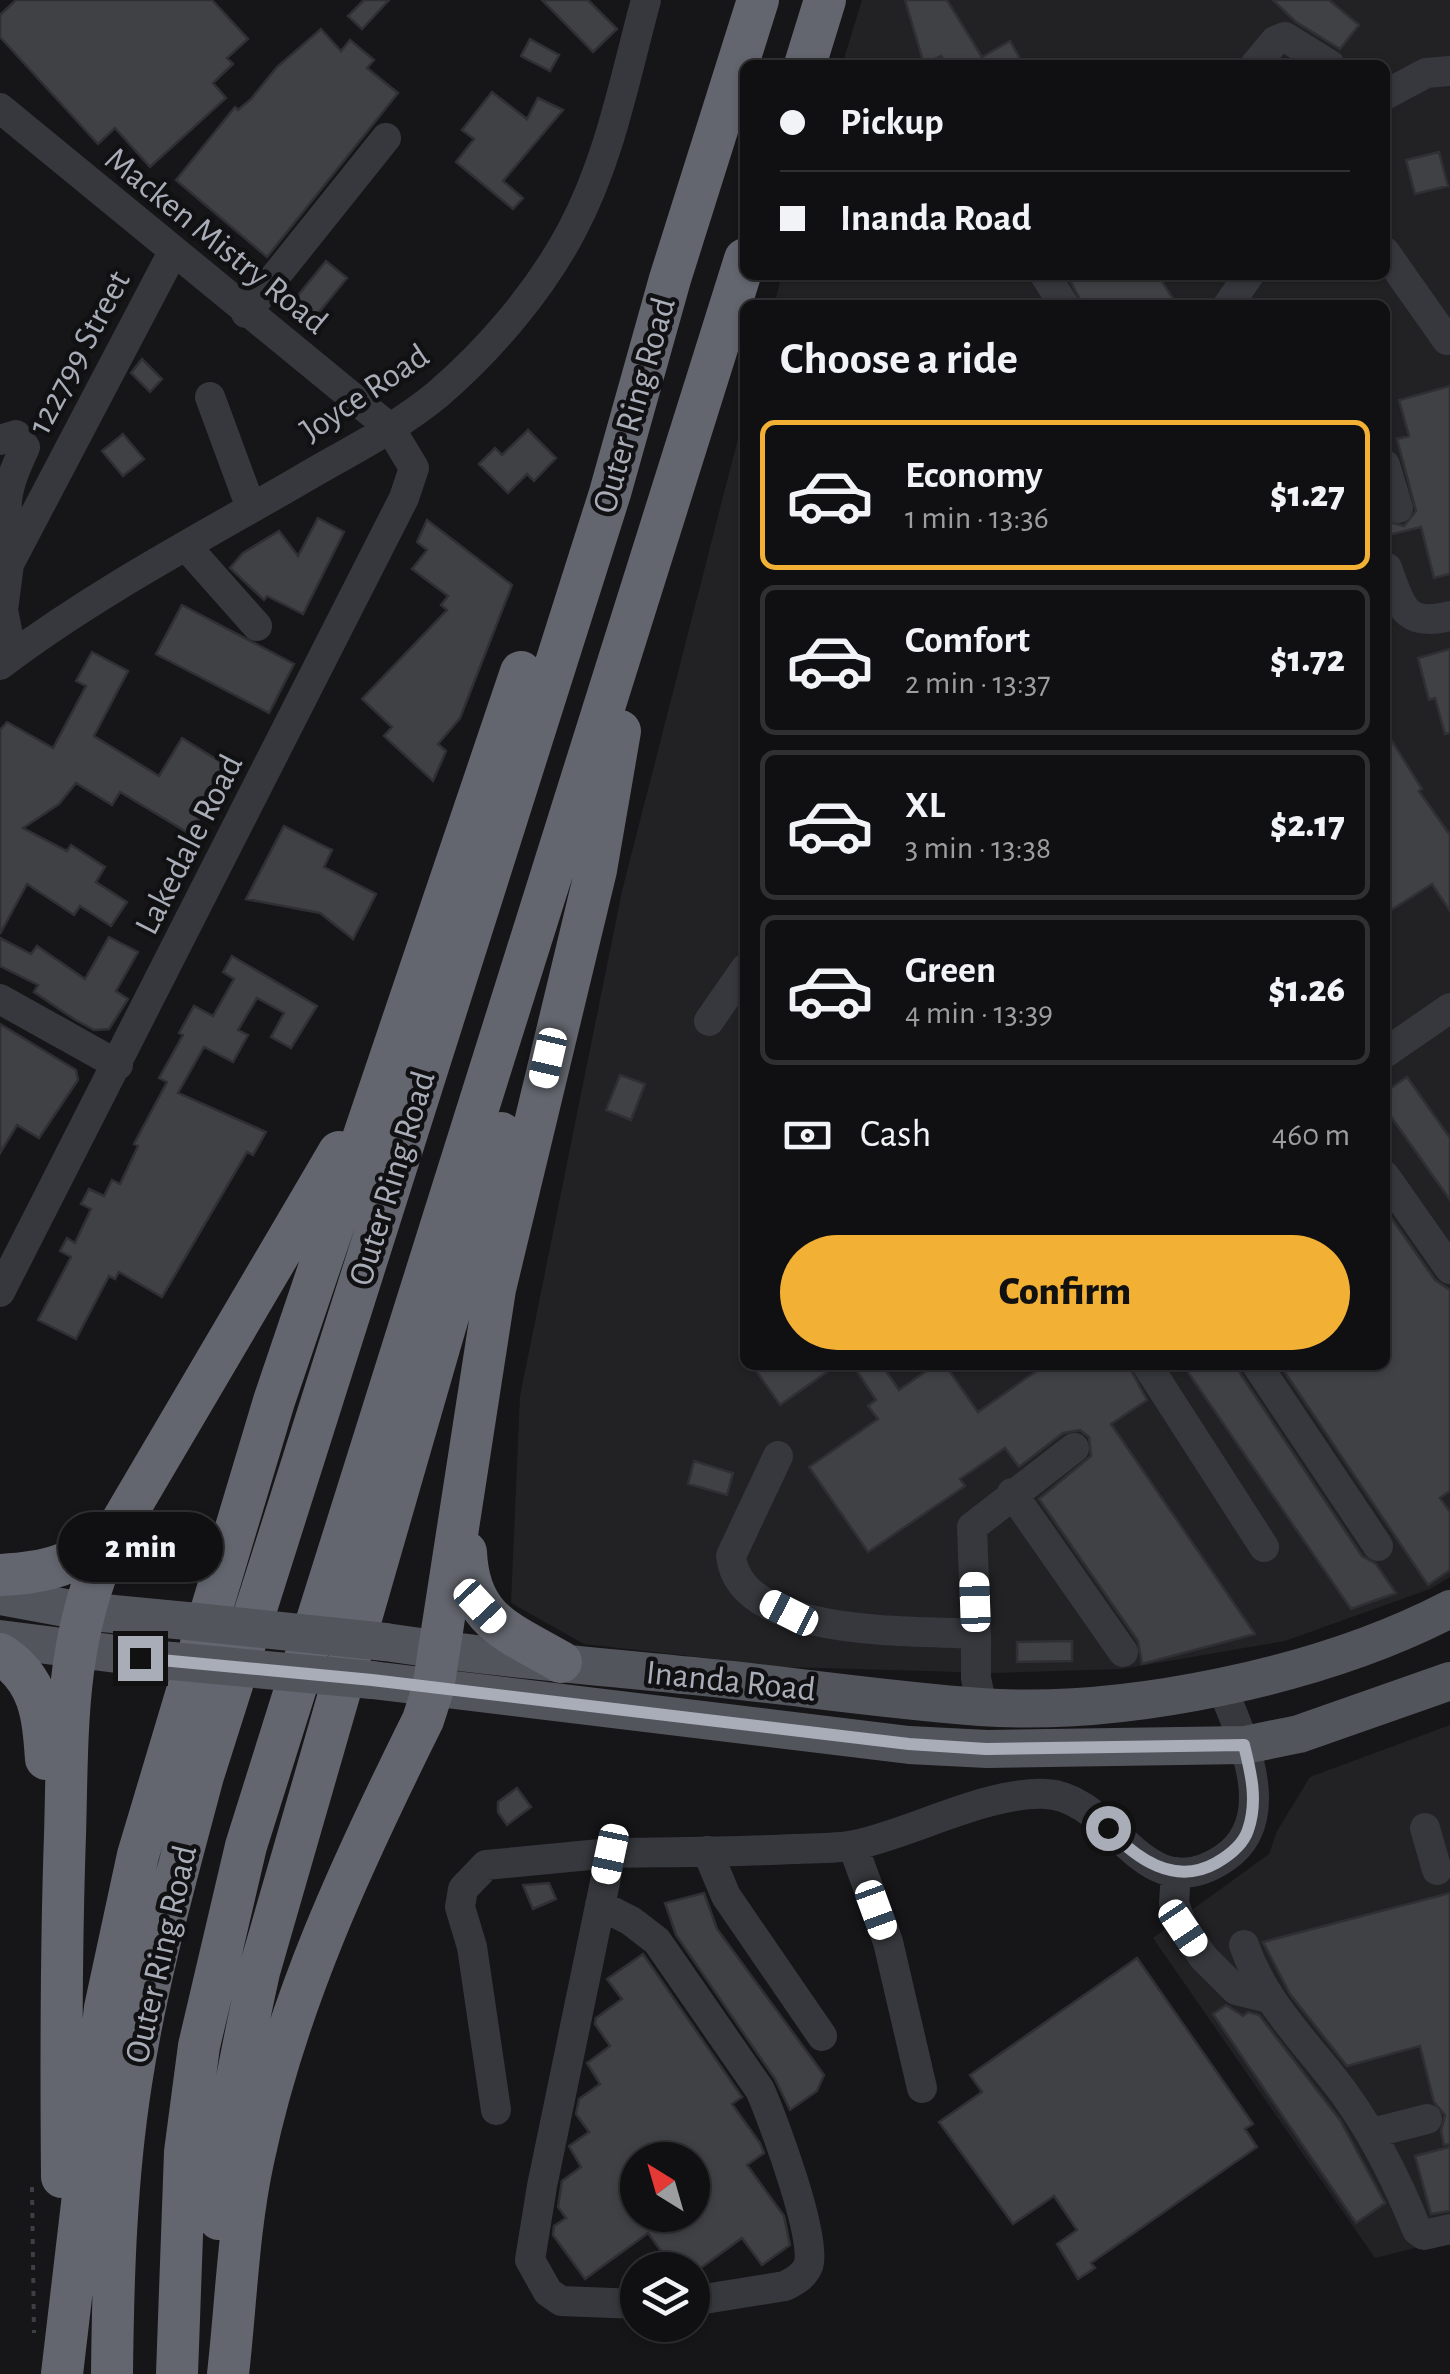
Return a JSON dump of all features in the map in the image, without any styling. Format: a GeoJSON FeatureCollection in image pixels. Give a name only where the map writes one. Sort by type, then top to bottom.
{"type":"FeatureCollection","features":[{"type":"Feature","properties":{"kind":"highway","name":"Outer Ring Road"},"geometry":{"type":"LineString","coordinates":[[112,2374],[82,2289],[130,2086],[147,1992],[203,1776],[610,493],[670,279],[758,0]]}},
{"type":"Feature","properties":{"kind":"highway"},"geometry":{"type":"LineString","coordinates":[[807,60],[825,0]]}},
{"type":"Feature","properties":{"kind":"highway","name":"Outer Ring Road"},"geometry":{"type":"LineString","coordinates":[[177,2374],[210,2290],[185,2152],[200,2046],[246,1846],[740,276]]}},
{"type":"Feature","properties":{"kind":"highway"},"geometry":{"type":"LineString","coordinates":[[61,2374],[82,2289],[106,2008],[138,1855],[274,1400],[390,1054],[560,554],[670,279]]}},
{"type":"Feature","properties":{"kind":"highway"},"geometry":{"type":"LineString","coordinates":[[210,2290],[252,2166],[307,1970],[331,1911],[423,1720],[437,1669],[495,1289],[596,870],[621,724],[669,505]]}},
{"type":"Feature","properties":{"kind":"highway"},"geometry":{"type":"LineString","coordinates":[[226,2374],[210,2290],[236,2075],[259,1972],[456,1300],[540,992],[621,724]]}},
{"type":"Feature","properties":{"kind":"highway"},"geometry":{"type":"LineString","coordinates":[[61,1949],[78,1630],[108,1545],[333,1164],[390,1054]]}},
{"type":"Feature","properties":{"kind":"highway"},"geometry":{"type":"LineString","coordinates":[[464,1496],[467,1582],[480,1606],[500,1639],[561,1662]]}},
{"type":"Feature","properties":{"kind":"highway"},"geometry":{"type":"LineString","coordinates":[[0,1574],[55,1568],[81,1557],[127,1512]]}},
{"type":"Feature","properties":{"kind":"highway"},"geometry":{"type":"LineString","coordinates":[[0,1654],[16,1664],[32,1685],[41,1706],[82,2289]]}},
{"type":"Feature","properties":{"kind":"main road","name":"Inanda Road"},"geometry":{"type":"LineString","coordinates":[[0,1596],[78,1630],[172,1661],[372,1680],[437,1669],[500,1639]]}},
{"type":"Feature","properties":{"kind":"main road","name":"Inanda Road"},"geometry":{"type":"LineString","coordinates":[[561,1662],[982,1707],[1092,1706],[1221,1685],[1340,1654],[1450,1609]]}},
{"type":"Feature","properties":{"kind":"main road","name":"Inanda Road"},"geometry":{"type":"LineString","coordinates":[[0,1640],[187,1622],[386,1642],[495,1695],[964,1748],[1244,1745],[1299,1734],[1450,1681]]}},
{"type":"Feature","properties":{"kind":"street","name":"Joyce Road"},"geometry":{"type":"LineString","coordinates":[[6,660],[186,546],[390,428],[439,392],[466,366],[512,317],[558,255],[601,167],[646,0]]}},
{"type":"Feature","properties":{"kind":"street"},"geometry":{"type":"LineString","coordinates":[[1259,60],[1275,41],[1286,37],[1322,60]]}},
{"type":"Feature","properties":{"kind":"street"},"geometry":{"type":"LineString","coordinates":[[1390,92],[1426,73],[1450,71]]}},
{"type":"Feature","properties":{"kind":"street","name":"Macken Mistry Road"},"geometry":{"type":"LineString","coordinates":[[0,108],[390,428]]}},
{"type":"Feature","properties":{"kind":"street"},"geometry":{"type":"LineString","coordinates":[[246,312],[386,138]]}},
{"type":"Feature","properties":{"kind":"street","name":"122799 Street"},"geometry":{"type":"LineString","coordinates":[[6,660],[2,610],[9,564],[8,540],[173,252]]}},
{"type":"Feature","properties":{"kind":"street"},"geometry":{"type":"LineString","coordinates":[[1390,259],[1447,340]]}},
{"type":"Feature","properties":{"kind":"street"},"geometry":{"type":"LineString","coordinates":[[210,397],[251,508]]}},
{"type":"Feature","properties":{"kind":"street","name":"Lakedale Road"},"geometry":{"type":"LineString","coordinates":[[0,1292],[408,488],[414,468],[390,428]]}},
{"type":"Feature","properties":{"kind":"street"},"geometry":{"type":"LineString","coordinates":[[0,440],[16,435],[25,448],[2,506],[8,540]]}},
{"type":"Feature","properties":{"kind":"street"},"geometry":{"type":"LineString","coordinates":[[1390,482],[1398,508]]}},
{"type":"Feature","properties":{"kind":"street"},"geometry":{"type":"LineString","coordinates":[[186,546],[257,626]]}},
{"type":"Feature","properties":{"kind":"street"},"geometry":{"type":"LineString","coordinates":[[1390,576],[1402,609],[1410,616],[1430,621],[1450,616]]}},
{"type":"Feature","properties":{"kind":"street"},"geometry":{"type":"LineString","coordinates":[[709,1021],[740,976]]}},
{"type":"Feature","properties":{"kind":"street"},"geometry":{"type":"LineString","coordinates":[[0,999],[118,1066]]}},
{"type":"Feature","properties":{"kind":"street"},"geometry":{"type":"LineString","coordinates":[[1390,1050],[1450,1008]]}},
{"type":"Feature","properties":{"kind":"street"},"geometry":{"type":"LineString","coordinates":[[1390,1183],[1450,1269]]}},
{"type":"Feature","properties":{"kind":"street"},"geometry":{"type":"LineString","coordinates":[[1149,1370],[1264,1547]]}},
{"type":"Feature","properties":{"kind":"street"},"geometry":{"type":"LineString","coordinates":[[1260,1370],[1378,1546]]}},
{"type":"Feature","properties":{"kind":"street"},"geometry":{"type":"LineString","coordinates":[[982,1707],[976,1678],[972,1526],[1074,1448]]}},
{"type":"Feature","properties":{"kind":"street"},"geometry":{"type":"LineString","coordinates":[[778,1456],[731,1556],[732,1569],[742,1586],[818,1624],[976,1634]]}},
{"type":"Feature","properties":{"kind":"street"},"geometry":{"type":"LineString","coordinates":[[1012,1493],[1123,1652]]}},
{"type":"Feature","properties":{"kind":"street"},"geometry":{"type":"LineString","coordinates":[[496,2110],[472,1947],[460,1906],[462,1889],[486,1866],[610,1854],[853,1846],[1003,1800],[1048,1794],[1068,1798],[1094,1813],[1122,1843],[1155,1866],[1176,1872],[1214,1864],[1239,1847],[1248,1831],[1254,1801],[1244,1745],[1221,1685]]}},
{"type":"Feature","properties":{"kind":"street"},"geometry":{"type":"LineString","coordinates":[[1425,1828],[1437,1870]]}},
{"type":"Feature","properties":{"kind":"street"},"geometry":{"type":"LineString","coordinates":[[853,1846],[888,1942],[922,2088]]}},
{"type":"Feature","properties":{"kind":"street"},"geometry":{"type":"LineString","coordinates":[[706,1851],[747,1931],[822,2036]]}},
{"type":"Feature","properties":{"kind":"street"},"geometry":{"type":"LineString","coordinates":[[610,1854],[530,2260],[548,2292],[561,2301],[620,2303]]}},
{"type":"Feature","properties":{"kind":"street"},"geometry":{"type":"LineString","coordinates":[[1176,1872],[1174,1903],[1183,1928],[1203,1958],[1236,1990],[1268,1998]]}},
{"type":"Feature","properties":{"kind":"street"},"geometry":{"type":"LineString","coordinates":[[600,1905],[631,1921],[657,1941],[760,2090],[808,2236],[809,2265],[799,2279],[785,2286],[710,2297]]}},
{"type":"Feature","properties":{"kind":"street"},"geometry":{"type":"LineString","coordinates":[[1244,1945],[1268,1998],[1372,2133],[1395,2175],[1417,2230],[1424,2235],[1450,2228]]}},
{"type":"Feature","properties":{"kind":"street"},"geometry":{"type":"LineString","coordinates":[[1372,2133],[1427,2119]]}},
{"type":"Feature","properties":{"kind":"shaded area"},"geometry":{"type":"Polygon","coordinates":[[[862,0],[1450,0],[1450,1577],[1430,1589],[1285,1641],[1122,1669],[994,1673],[786,1667],[584,1644],[511,1603],[520,1396],[622,891],[740,431],[740,1370],[1390,1370],[1390,300],[775,300],[781,280],[1390,280],[1390,60],[844,60],[862,0]]]}},
{"type":"Feature","properties":{"kind":"shaded area"},"geometry":{"type":"Polygon","coordinates":[[[1450,1725],[1450,2239],[1375,2258],[1153,1938],[1269,1854],[1277,1831],[1310,1777],[1450,1725]]]}},
{"type":"Feature","properties":{"kind":"building"},"geometry":{"type":"Polygon","coordinates":[[[16,0],[212,0],[248,39],[227,58],[233,64],[213,83],[226,98],[150,167],[115,128],[98,144],[0,37],[0,15],[16,0]]]}},
{"type":"Feature","properties":{"kind":"building"},"geometry":{"type":"Polygon","coordinates":[[[364,0],[389,0],[362,29],[348,16],[364,0]]]}},
{"type":"Feature","properties":{"kind":"building"},"geometry":{"type":"Polygon","coordinates":[[[542,0],[588,0],[617,29],[593,52],[542,0]]]}},
{"type":"Feature","properties":{"kind":"building"},"geometry":{"type":"Polygon","coordinates":[[[905,0],[947,0],[982,57],[1010,41],[1021,60],[944,60],[941,56],[923,60],[905,0]]]}},
{"type":"Feature","properties":{"kind":"building"},"geometry":{"type":"Polygon","coordinates":[[[1273,0],[1329,0],[1359,25],[1340,49],[1296,22],[1273,0]]]}},
{"type":"Feature","properties":{"kind":"building"},"geometry":{"type":"Polygon","coordinates":[[[321,29],[341,51],[350,40],[374,60],[367,68],[398,93],[267,257],[176,180],[235,107],[238,110],[251,99],[277,67],[321,29]]]}},
{"type":"Feature","properties":{"kind":"building"},"geometry":{"type":"Polygon","coordinates":[[[530,39],[559,55],[550,71],[521,56],[530,39]]]}},
{"type":"Feature","properties":{"kind":"building"},"geometry":{"type":"Polygon","coordinates":[[[492,92],[527,119],[538,98],[563,110],[503,181],[523,198],[513,209],[456,162],[474,139],[462,130],[492,92]]]}},
{"type":"Feature","properties":{"kind":"building"},"geometry":{"type":"Polygon","coordinates":[[[1439,152],[1448,186],[1415,194],[1406,160],[1439,152]]]}},
{"type":"Feature","properties":{"kind":"building"},"geometry":{"type":"Polygon","coordinates":[[[326,261],[347,278],[316,316],[295,299],[326,261]]]}},
{"type":"Feature","properties":{"kind":"building"},"geometry":{"type":"Polygon","coordinates":[[[1070,280],[1161,280],[1174,300],[1080,300],[1070,280]]]}},
{"type":"Feature","properties":{"kind":"building"},"geometry":{"type":"Polygon","coordinates":[[[142,359],[162,379],[150,392],[131,373],[142,359]]]}},
{"type":"Feature","properties":{"kind":"building"},"geometry":{"type":"Polygon","coordinates":[[[1450,386],[1450,574],[1434,578],[1421,527],[1390,535],[1390,522],[1404,526],[1416,511],[1397,439],[1409,436],[1399,400],[1450,386]]]}},
{"type":"Feature","properties":{"kind":"building"},"geometry":{"type":"Polygon","coordinates":[[[528,430],[556,458],[534,481],[527,474],[508,493],[479,464],[495,448],[502,455],[528,430]]]}},
{"type":"Feature","properties":{"kind":"building"},"geometry":{"type":"Polygon","coordinates":[[[123,434],[144,459],[123,476],[102,451],[123,434]]]}},
{"type":"Feature","properties":{"kind":"building"},"geometry":{"type":"Polygon","coordinates":[[[318,518],[344,532],[303,614],[267,596],[264,600],[230,568],[243,553],[279,531],[298,556],[318,518]]]}},
{"type":"Feature","properties":{"kind":"building"},"geometry":{"type":"Polygon","coordinates":[[[427,520],[512,585],[460,718],[438,744],[446,751],[433,781],[384,736],[392,727],[362,699],[447,610],[441,605],[448,596],[412,569],[427,550],[417,542],[427,520]]]}},
{"type":"Feature","properties":{"kind":"building"},"geometry":{"type":"Polygon","coordinates":[[[182,605],[294,664],[269,713],[156,654],[182,605]]]}},
{"type":"Feature","properties":{"kind":"building"},"geometry":{"type":"Polygon","coordinates":[[[1450,649],[1450,733],[1445,734],[1435,698],[1429,700],[1418,658],[1450,649]]]}},
{"type":"Feature","properties":{"kind":"building"},"geometry":{"type":"Polygon","coordinates":[[[92,652],[128,671],[94,736],[159,776],[182,738],[240,774],[221,805],[211,799],[190,834],[120,792],[112,805],[76,783],[59,804],[23,828],[67,851],[71,845],[105,867],[96,882],[127,902],[111,926],[80,906],[74,915],[27,884],[0,934],[0,730],[7,722],[53,748],[86,686],[76,681],[92,652]]]}},
{"type":"Feature","properties":{"kind":"building"},"geometry":{"type":"Polygon","coordinates":[[[1390,738],[1422,789],[1419,791],[1450,835],[1450,911],[1432,884],[1390,911],[1390,738]]]}},
{"type":"Feature","properties":{"kind":"building"},"geometry":{"type":"Polygon","coordinates":[[[284,826],[332,850],[324,867],[376,894],[353,939],[320,913],[246,899],[284,826]]]}},
{"type":"Feature","properties":{"kind":"building"},"geometry":{"type":"Polygon","coordinates":[[[109,937],[138,952],[116,991],[128,999],[109,1029],[94,1030],[74,1019],[34,992],[38,985],[0,966],[0,938],[31,954],[37,946],[85,979],[109,937]]]}},
{"type":"Feature","properties":{"kind":"building"},"geometry":{"type":"Polygon","coordinates":[[[232,956],[317,1006],[291,1048],[271,1037],[284,1013],[257,998],[238,1030],[248,1035],[233,1062],[204,1047],[178,1093],[266,1132],[253,1155],[247,1152],[162,1297],[119,1272],[115,1279],[109,1276],[76,1339],[38,1320],[71,1257],[60,1251],[67,1238],[75,1243],[91,1209],[81,1204],[89,1189],[104,1196],[112,1180],[120,1184],[138,1146],[134,1144],[167,1082],[159,1078],[183,1035],[179,1033],[194,1006],[213,1016],[234,979],[223,972],[232,956]]]}},
{"type":"Feature","properties":{"kind":"building"},"geometry":{"type":"Polygon","coordinates":[[[0,1024],[76,1070],[78,1080],[39,1138],[17,1125],[0,1153],[0,1024]]]}},
{"type":"Feature","properties":{"kind":"building"},"geometry":{"type":"Polygon","coordinates":[[[620,1075],[645,1084],[631,1120],[606,1110],[620,1075]]]}},
{"type":"Feature","properties":{"kind":"building"},"geometry":{"type":"Polygon","coordinates":[[[1407,1077],[1450,1138],[1450,1200],[1390,1115],[1390,1089],[1407,1077]]]}},
{"type":"Feature","properties":{"kind":"building"},"geometry":{"type":"Polygon","coordinates":[[[1390,1216],[1435,1280],[1450,1290],[1450,1491],[1440,1498],[1450,1512],[1450,1570],[1428,1585],[1283,1370],[1390,1370],[1390,1216]]]}},
{"type":"Feature","properties":{"kind":"building"},"geometry":{"type":"Polygon","coordinates":[[[760,1370],[830,1370],[780,1405],[757,1372],[760,1370]]]}},
{"type":"Feature","properties":{"kind":"building"},"geometry":{"type":"Polygon","coordinates":[[[856,1370],[885,1370],[899,1390],[928,1370],[949,1370],[978,1412],[1038,1370],[1131,1370],[1147,1400],[1111,1424],[1255,1634],[1142,1664],[1138,1641],[1039,1499],[1091,1456],[1089,1437],[1080,1430],[1063,1433],[1019,1467],[1005,1448],[960,1479],[965,1486],[868,1552],[809,1467],[878,1419],[868,1406],[876,1400],[856,1370]]]}},
{"type":"Feature","properties":{"kind":"building"},"geometry":{"type":"Polygon","coordinates":[[[1186,1370],[1240,1370],[1362,1556],[1376,1564],[1396,1593],[1351,1609],[1186,1370]]]}},
{"type":"Feature","properties":{"kind":"building"},"geometry":{"type":"Polygon","coordinates":[[[694,1461],[733,1473],[727,1495],[688,1484],[694,1461]]]}},
{"type":"Feature","properties":{"kind":"building"},"geometry":{"type":"Polygon","coordinates":[[[1072,1641],[1072,1661],[1017,1662],[1017,1642],[1072,1641]]]}},
{"type":"Feature","properties":{"kind":"building"},"geometry":{"type":"Polygon","coordinates":[[[517,1788],[531,1807],[507,1825],[498,1812],[498,1802],[517,1788]]]}},
{"type":"Feature","properties":{"kind":"building"},"geometry":{"type":"Polygon","coordinates":[[[549,1883],[556,1899],[533,1909],[523,1885],[549,1883]]]}},
{"type":"Feature","properties":{"kind":"building"},"geometry":{"type":"Polygon","coordinates":[[[704,1893],[717,1929],[824,2075],[817,2091],[790,2110],[775,2079],[676,1935],[665,1903],[704,1893]]]}},
{"type":"Feature","properties":{"kind":"building"},"geometry":{"type":"Polygon","coordinates":[[[1450,1893],[1450,2144],[1444,2145],[1441,2131],[1445,2115],[1434,2102],[1420,2046],[1347,2066],[1290,1994],[1263,1942],[1450,1893]]]}},
{"type":"Feature","properties":{"kind":"building"},"geometry":{"type":"Polygon","coordinates":[[[643,1954],[742,2097],[732,2104],[764,2153],[747,2165],[784,2216],[790,2245],[762,2265],[742,2238],[710,2261],[710,2252],[662,2252],[648,2233],[585,2279],[553,2235],[554,2226],[566,2218],[558,2207],[562,2181],[581,2167],[569,2146],[589,2132],[576,2114],[579,2099],[600,2084],[587,2063],[610,2046],[595,2024],[596,2018],[622,1999],[607,1979],[643,1954]]]}},
{"type":"Feature","properties":{"kind":"building"},"geometry":{"type":"Polygon","coordinates":[[[1137,1958],[1253,2124],[1245,2129],[1257,2147],[1091,2263],[1095,2268],[1078,2279],[1057,2244],[1077,2230],[1054,2196],[1013,2224],[939,2122],[982,2092],[970,2075],[1137,1958]]]}},
{"type":"Feature","properties":{"kind":"building"},"geometry":{"type":"Polygon","coordinates":[[[1226,2005],[1243,2016],[1248,2012],[1259,2015],[1340,2120],[1385,2203],[1356,2223],[1213,2014],[1226,2005]]]}},
{"type":"Feature","properties":{"kind":"building"},"geometry":{"type":"Polygon","coordinates":[[[1450,2147],[1450,2211],[1431,2214],[1415,2156],[1450,2147]]]}},
{"type":"Feature","properties":{"kind":"route"},"geometry":{"type":"LineString","coordinates":[[140,1658],[372,1680],[909,1744],[986,1749],[1244,1745],[1254,1801],[1248,1831],[1239,1847],[1223,1859],[1206,1869],[1182,1873],[1155,1866],[1108,1828]]}}]}
